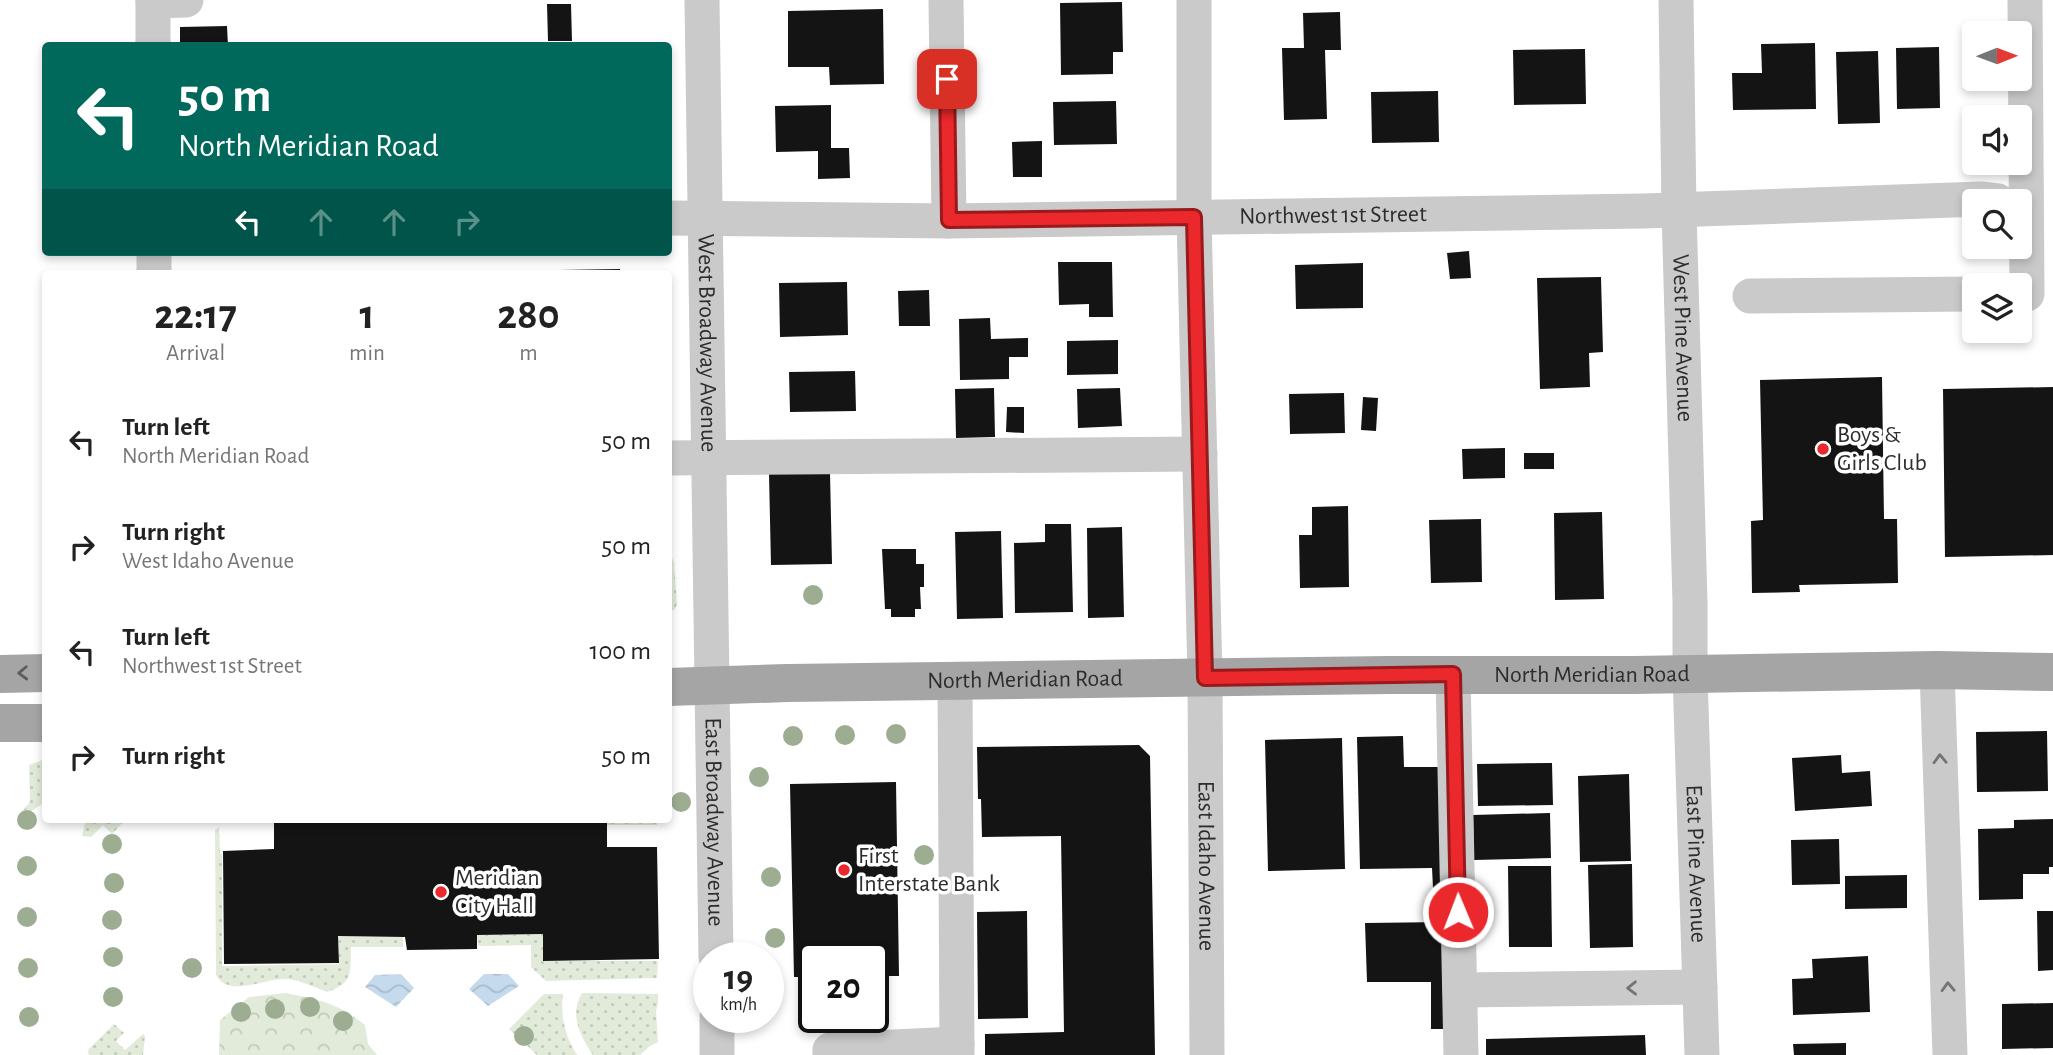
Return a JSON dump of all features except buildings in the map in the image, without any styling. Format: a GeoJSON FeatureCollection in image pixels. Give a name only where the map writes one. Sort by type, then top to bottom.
{"type":"FeatureCollection","features":[{"type":"Feature","properties":{"kind":"main road","name":"North Meridian Road"},"geometry":{"type":"LineString","coordinates":[[672,687],[1453,674],[1937,670],[2053,672]]}},
{"type":"Feature","properties":{"kind":"main road"},"geometry":{"type":"LineString","coordinates":[[0,674],[42,673]]}},
{"type":"Feature","properties":{"kind":"main road"},"geometry":{"type":"LineString","coordinates":[[0,723],[42,723]]}},
{"type":"Feature","properties":{"kind":"street"},"geometry":{"type":"LineString","coordinates":[[153,42],[153,0],[187,0]]}},
{"type":"Feature","properties":{"kind":"street","name":"West Broadway Avenue"},"geometry":{"type":"LineString","coordinates":[[702,0],[712,687]]}},
{"type":"Feature","properties":{"kind":"street"},"geometry":{"type":"LineString","coordinates":[[946,0],[949,220]]}},
{"type":"Feature","properties":{"kind":"street","name":"East Idaho Avenue"},"geometry":{"type":"LineString","coordinates":[[1194,0],[1194,217],[1205,678],[1207,1055]]}},
{"type":"Feature","properties":{"kind":"street","name":"West Pine Avenue"},"geometry":{"type":"LineString","coordinates":[[1676,0],[1690,674]]}},
{"type":"Feature","properties":{"kind":"street"},"geometry":{"type":"LineString","coordinates":[[2025,0],[2039,123],[2027,189]]}},
{"type":"Feature","properties":{"kind":"street","name":"Northwest 1st Street"},"geometry":{"type":"LineString","coordinates":[[672,218],[949,220],[1194,217],[1679,210],[1962,200]]}},
{"type":"Feature","properties":{"kind":"street"},"geometry":{"type":"LineString","coordinates":[[1750,296],[1962,294]]}},
{"type":"Feature","properties":{"kind":"street"},"geometry":{"type":"LineString","coordinates":[[672,458],[1199,454]]}},
{"type":"Feature","properties":{"kind":"street"},"geometry":{"type":"LineString","coordinates":[[1937,670],[1950,1055]]}},
{"type":"Feature","properties":{"kind":"street"},"geometry":{"type":"LineString","coordinates":[[1453,674],[1461,1055]]}},
{"type":"Feature","properties":{"kind":"street","name":"East Pine Avenue"},"geometry":{"type":"LineString","coordinates":[[1690,674],[1702,1055]]}},
{"type":"Feature","properties":{"kind":"street"},"geometry":{"type":"LineString","coordinates":[[830,1055],[830,1050],[957,1049],[955,682]]}},
{"type":"Feature","properties":{"kind":"street","name":"East Broadway Avenue"},"geometry":{"type":"LineString","coordinates":[[712,687],[716,942]]}},
{"type":"Feature","properties":{"kind":"street"},"geometry":{"type":"LineString","coordinates":[[1460,990],[1700,987]]}},
{"type":"Feature","properties":{"kind":"street"},"geometry":{"type":"LineString","coordinates":[[717,1033],[717,1055]]}},
{"type":"Feature","properties":{"kind":"green space"},"geometry":{"type":"Polygon","coordinates":[[[672,558],[677,604],[672,611],[672,558]]]}},
{"type":"Feature","properties":{"kind":"green space"},"geometry":{"type":"Polygon","coordinates":[[[42,760],[42,804],[30,812],[30,824],[25,824],[23,812],[30,802],[29,765],[42,760]]]}},
{"type":"Feature","properties":{"kind":"green space"},"geometry":{"type":"Polygon","coordinates":[[[85,823],[122,823],[112,834],[103,825],[91,837],[82,836],[85,823]]]}},
{"type":"Feature","properties":{"kind":"green space"},"geometry":{"type":"Polygon","coordinates":[[[607,823],[657,823],[657,825],[607,823]]]}},
{"type":"Feature","properties":{"kind":"green space"},"geometry":{"type":"Polygon","coordinates":[[[219,827],[222,854],[222,966],[339,964],[338,936],[403,937],[403,947],[351,947],[349,976],[342,985],[327,992],[290,979],[247,986],[222,982],[216,975],[215,830],[219,827]]]}},
{"type":"Feature","properties":{"kind":"green space"},"geometry":{"type":"Polygon","coordinates":[[[543,934],[543,961],[658,961],[657,978],[546,981],[531,967],[531,945],[478,946],[477,935],[543,934]]]}},
{"type":"Feature","properties":{"kind":"green space"},"geometry":{"type":"Polygon","coordinates":[[[286,993],[328,1003],[355,1018],[365,1025],[368,1044],[377,1055],[219,1055],[220,1020],[249,997],[286,993]]]}},
{"type":"Feature","properties":{"kind":"green space"},"geometry":{"type":"Polygon","coordinates":[[[582,993],[658,994],[658,1042],[640,1055],[593,1055],[580,1033],[576,1017],[582,993]]]}},
{"type":"Feature","properties":{"kind":"green space"},"geometry":{"type":"Polygon","coordinates":[[[544,994],[563,994],[564,1026],[577,1055],[537,1055],[509,1029],[544,994]]]}},
{"type":"Feature","properties":{"kind":"green space"},"geometry":{"type":"Polygon","coordinates":[[[114,1024],[124,1033],[116,1041],[125,1050],[143,1034],[145,1036],[143,1055],[89,1055],[88,1050],[114,1024]]]}},
{"type":"Feature","properties":{"kind":"water"},"geometry":{"type":"Polygon","coordinates":[[[401,974],[414,988],[396,1007],[365,987],[375,975],[401,974]]]}},
{"type":"Feature","properties":{"kind":"water"},"geometry":{"type":"Polygon","coordinates":[[[484,974],[508,974],[519,986],[488,1006],[469,989],[484,974]]]}},
{"type":"Feature","properties":{"kind":"place","name":"Boys & Girls Club"},"geometry":{"type":"Point","coordinates":[1823,449]}},
{"type":"Feature","properties":{"kind":"place","name":"First Interstate Bank"},"geometry":{"type":"Point","coordinates":[844,870]}},
{"type":"Feature","properties":{"kind":"place","name":"Meridian City Hall"},"geometry":{"type":"Point","coordinates":[441,892]}},
{"type":"Feature","properties":{"kind":"route"},"geometry":{"type":"LineString","coordinates":[[947,79],[949,220],[1194,217],[1205,678],[1453,674],[1458,912]]}}]}
